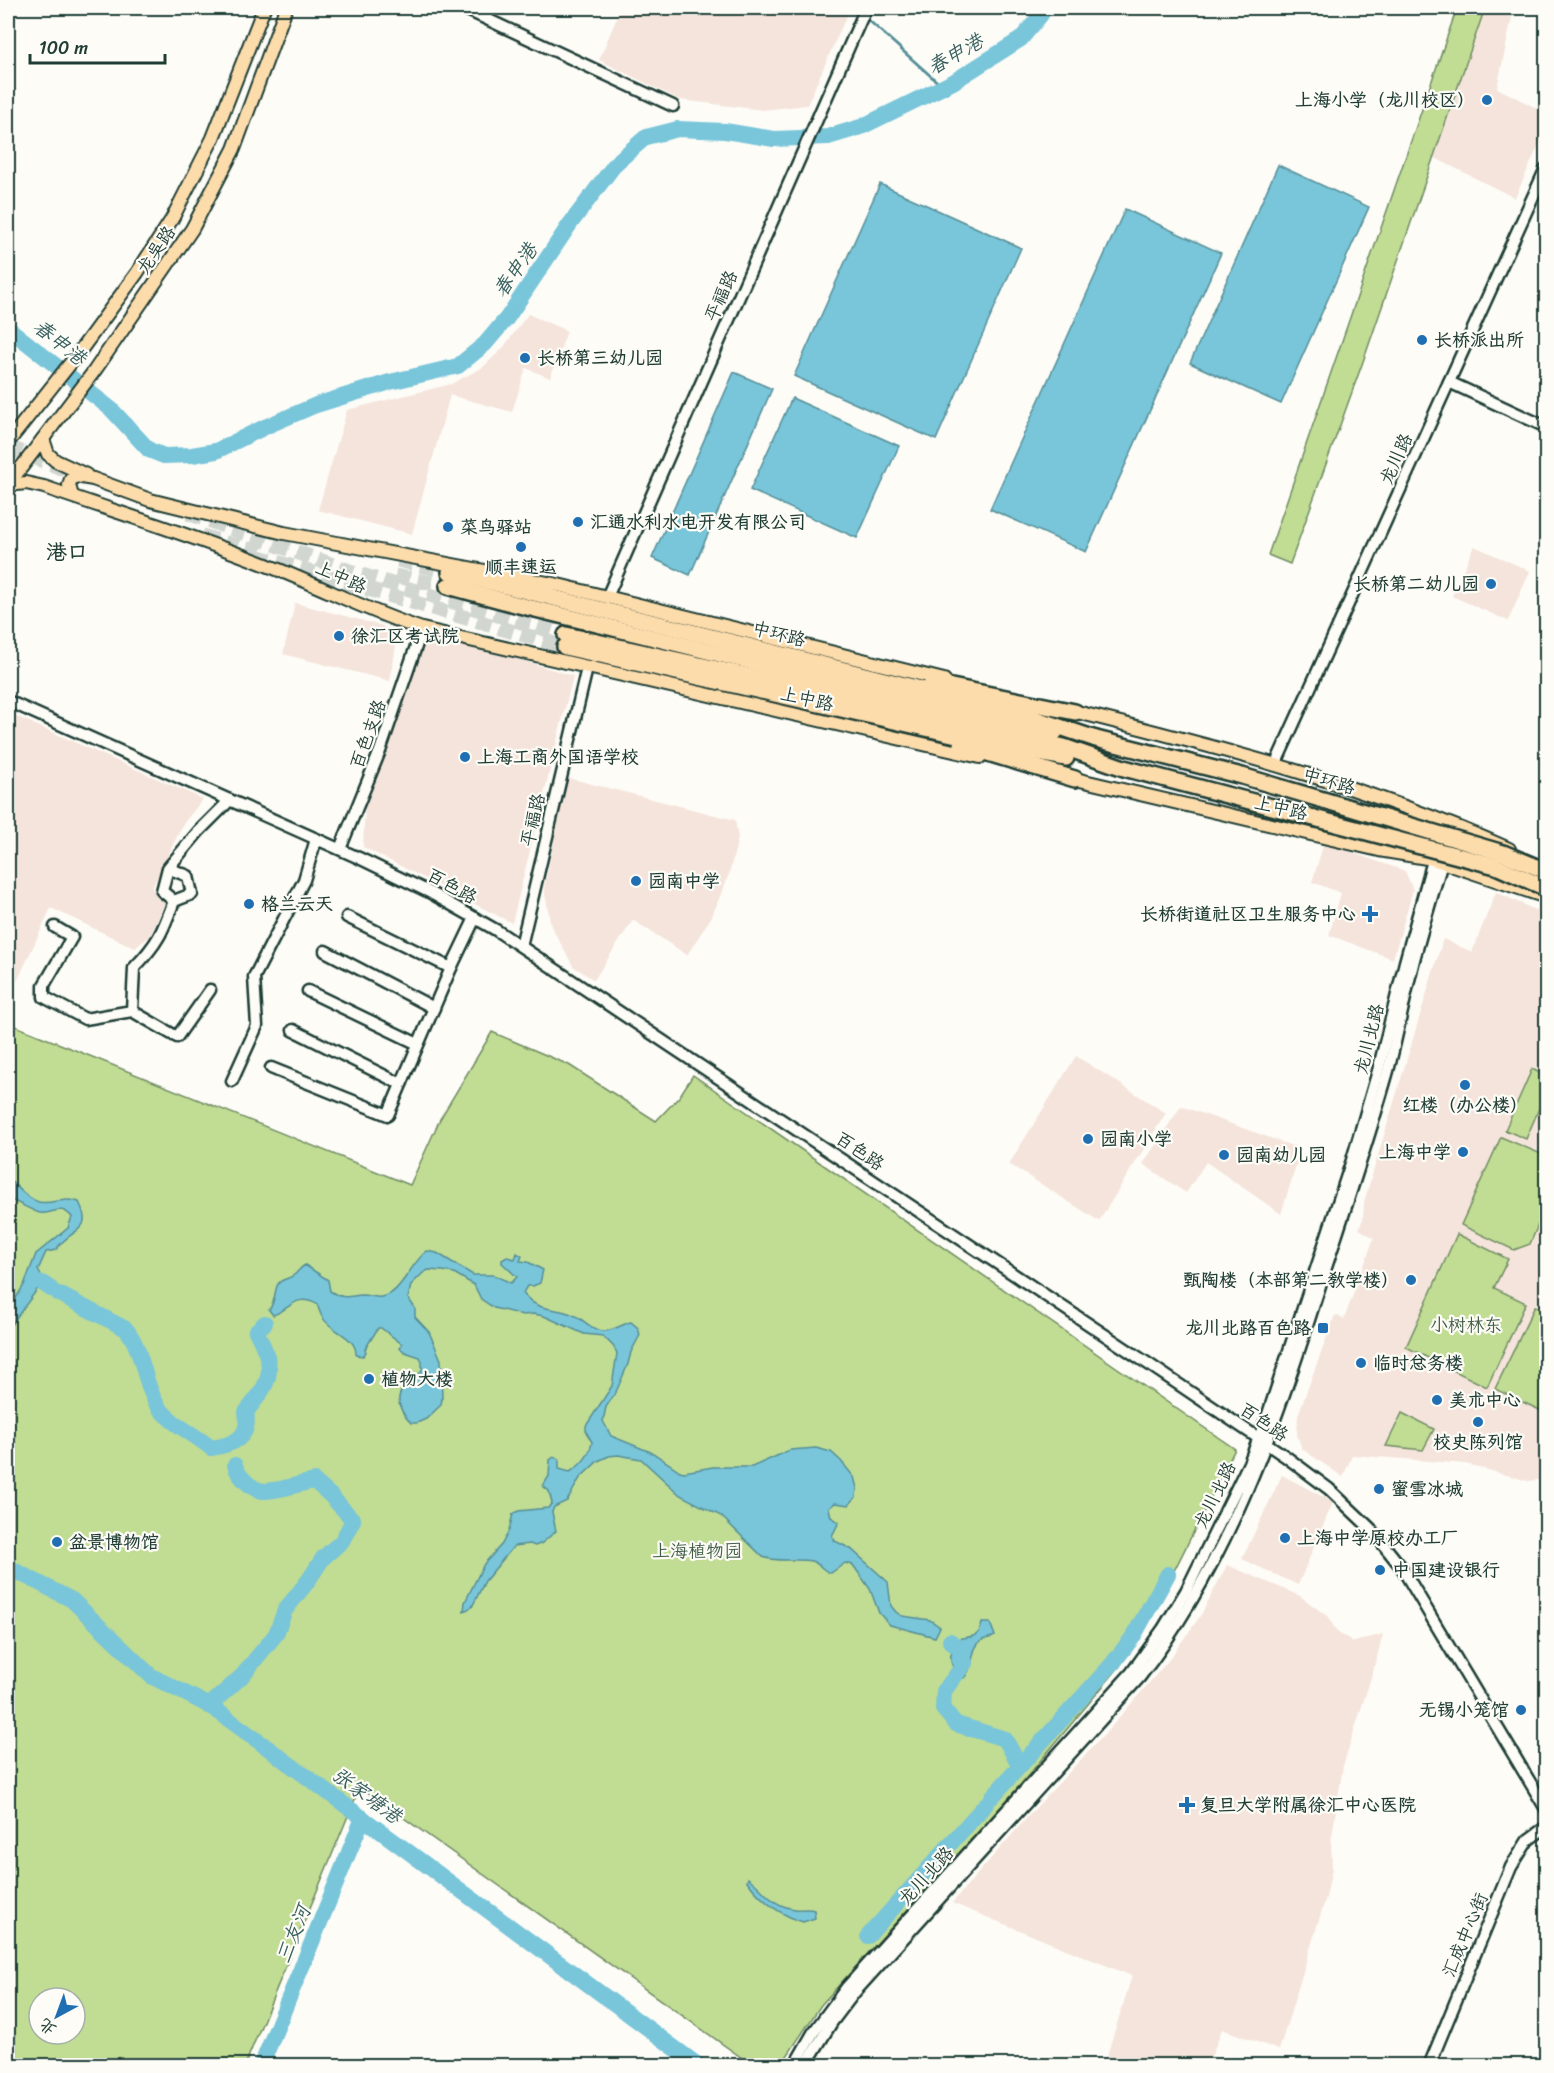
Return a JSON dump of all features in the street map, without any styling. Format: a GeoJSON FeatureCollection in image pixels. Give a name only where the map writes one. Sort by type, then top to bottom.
{"type":"FeatureCollection","features":[{"type":"Feature","properties":{"kind":"highway","name":"中环路"},"geometry":{"type":"LineString","coordinates":[[963,718],[723,640],[449,579],[519,605],[963,718],[1064,747],[1124,768],[1496,866],[1546,888]]}},
{"type":"Feature","properties":{"kind":"highway"},"geometry":{"type":"LineString","coordinates":[[723,640],[1075,712]]}},
{"type":"Feature","properties":{"kind":"highway","name":"中环路"},"geometry":{"type":"LineString","coordinates":[[963,718],[920,726],[566,641],[963,718],[1096,739],[1242,776],[1503,853],[1546,871]]}},
{"type":"Feature","properties":{"kind":"highway"},"geometry":{"type":"LineString","coordinates":[[920,726],[964,746],[1075,779]]}},
{"type":"Feature","properties":{"kind":"main road","name":"龙吴路"},"geometry":{"type":"LineString","coordinates":[[8,442],[77,355],[137,273],[172,219],[213,138],[264,8]]}},
{"type":"Feature","properties":{"kind":"main road","name":"龙吴路"},"geometry":{"type":"LineString","coordinates":[[8,485],[95,370],[192,229],[234,150],[286,8]]}},
{"type":"Feature","properties":{"kind":"main road","name":"上中路"},"geometry":{"type":"LineString","coordinates":[[43,439],[48,454],[56,461],[150,500],[284,533],[558,585],[1075,712],[1276,764],[1449,823],[1546,866]]}},
{"type":"Feature","properties":{"kind":"main road"},"geometry":{"type":"LineString","coordinates":[[72,496],[70,479],[76,476],[93,478]]}},
{"type":"Feature","properties":{"kind":"main road","name":"上中路"},"geometry":{"type":"LineString","coordinates":[[8,485],[26,483],[72,496],[269,565],[378,613],[422,628],[1379,850],[1438,860],[1546,897]]}},
{"type":"Feature","properties":{"kind":"street"},"geometry":{"type":"LineString","coordinates":[[463,8],[673,106]]}},
{"type":"Feature","properties":{"kind":"street","name":"平福路"},"geometry":{"type":"LineString","coordinates":[[607,597],[866,8]]}},
{"type":"Feature","properties":{"kind":"street","name":"龙川路"},"geometry":{"type":"LineString","coordinates":[[1276,764],[1546,168]]}},
{"type":"Feature","properties":{"kind":"street"},"geometry":{"type":"LineString","coordinates":[[1449,382],[1546,427]]}},
{"type":"Feature","properties":{"kind":"street","name":"百色支路"},"geometry":{"type":"LineString","coordinates":[[340,849],[380,751],[422,628]]}},
{"type":"Feature","properties":{"kind":"street","name":"平福路"},"geometry":{"type":"LineString","coordinates":[[521,946],[587,668]]}},
{"type":"Feature","properties":{"kind":"street","name":"百色路"},"geometry":{"type":"LineString","coordinates":[[8,700],[340,849],[403,879],[475,918],[521,946],[1263,1441],[1329,1489],[1364,1522],[1387,1548],[1414,1587],[1546,1809]]}},
{"type":"Feature","properties":{"kind":"street"},"geometry":{"type":"LineString","coordinates":[[174,901],[162,891],[168,868],[199,831],[230,800]]}},
{"type":"Feature","properties":{"kind":"street","name":"龙川北路"},"geometry":{"type":"LineString","coordinates":[[805,2066],[821,2038],[854,1994],[1119,1701],[1157,1655],[1184,1615],[1209,1568],[1263,1441],[1308,1325],[1395,1046],[1438,860],[1449,823]]}},
{"type":"Feature","properties":{"kind":"street"},"geometry":{"type":"LineString","coordinates":[[232,1081],[257,1026],[254,977],[304,880],[316,839]]}},
{"type":"Feature","properties":{"kind":"street"},"geometry":{"type":"LineString","coordinates":[[132,1011],[134,968],[153,947],[161,934],[174,901],[192,894],[188,876],[168,868]]}},
{"type":"Feature","properties":{"kind":"street"},"geometry":{"type":"LineString","coordinates":[[347,917],[451,968]]}},
{"type":"Feature","properties":{"kind":"street"},"geometry":{"type":"LineString","coordinates":[[271,1068],[388,1115],[475,918]]}},
{"type":"Feature","properties":{"kind":"street"},"geometry":{"type":"LineString","coordinates":[[55,927],[72,937],[44,985],[44,997],[85,1019],[132,1011],[177,1037],[210,990]]}},
{"type":"Feature","properties":{"kind":"street"},"geometry":{"type":"LineString","coordinates":[[325,951],[434,1008]]}},
{"type":"Feature","properties":{"kind":"street"},"geometry":{"type":"LineString","coordinates":[[308,991],[418,1044]]}},
{"type":"Feature","properties":{"kind":"street"},"geometry":{"type":"LineString","coordinates":[[293,1030],[401,1084]]}},
{"type":"Feature","properties":{"kind":"street","name":"龙川北路"},"geometry":{"type":"LineString","coordinates":[[794,2066],[824,2017],[847,1987],[1112,1695],[1150,1649],[1175,1610],[1263,1441]]}},
{"type":"Feature","properties":{"kind":"street","name":"汇成中心街"},"geometry":{"type":"LineString","coordinates":[[1429,2066],[1511,1867],[1528,1840],[1546,1827]]}},
{"type":"Feature","properties":{"kind":"shaded area"},"geometry":{"type":"Polygon","coordinates":[[[621,8],[840,8],[847,15],[807,105],[763,110],[680,100],[599,60],[621,8]]]}},
{"type":"Feature","properties":{"kind":"shaded area","name":"上海小学（龙川校区）"},"geometry":{"type":"Polygon","coordinates":[[[1485,8],[1514,8],[1497,88],[1546,113],[1546,129],[1515,198],[1433,157],[1485,8]]]}},
{"type":"Feature","properties":{"kind":"shaded area"},"geometry":{"type":"Polygon","coordinates":[[[528,314],[567,331],[550,378],[526,368],[512,412],[450,395],[412,534],[318,510],[347,410],[451,384],[482,368],[503,348],[528,314]]]}},
{"type":"Feature","properties":{"kind":"shaded area","name":"长桥第二幼儿园"},"geometry":{"type":"Polygon","coordinates":[[[1474,546],[1530,571],[1508,621],[1452,596],[1474,546]]]}},
{"type":"Feature","properties":{"kind":"shaded area","name":"徐汇区考试院"},"geometry":{"type":"Polygon","coordinates":[[[295,603],[383,626],[396,646],[390,681],[283,654],[295,603]]]}},
{"type":"Feature","properties":{"kind":"shaded area","name":"上海工商外国语学校"},"geometry":{"type":"Polygon","coordinates":[[[422,629],[573,676],[512,923],[363,847],[366,788],[422,629]]]}},
{"type":"Feature","properties":{"kind":"shaded area"},"geometry":{"type":"Polygon","coordinates":[[[11,714],[203,799],[183,824],[152,888],[165,902],[151,935],[135,948],[51,908],[8,1001],[8,723],[11,714]]]}},
{"type":"Feature","properties":{"kind":"shaded area","name":"园南中学"},"geometry":{"type":"Polygon","coordinates":[[[568,778],[735,820],[738,838],[729,874],[712,916],[687,955],[633,920],[594,980],[573,966],[551,926],[544,888],[568,778]]]}},
{"type":"Feature","properties":{"kind":"shaded area","name":"长桥街道社区卫生服务中心"},"geometry":{"type":"Polygon","coordinates":[[[1324,843],[1405,871],[1413,890],[1393,959],[1329,935],[1341,893],[1312,882],[1324,843]]]}},
{"type":"Feature","properties":{"kind":"shaded area","name":"上海中学"},"geometry":{"type":"Polygon","coordinates":[[[1496,892],[1546,915],[1546,1479],[1528,1481],[1466,1464],[1352,1455],[1343,1477],[1302,1449],[1297,1435],[1298,1415],[1335,1315],[1344,1319],[1374,1238],[1359,1229],[1363,1219],[1364,1202],[1443,939],[1472,952],[1496,892]]]}},
{"type":"Feature","properties":{"kind":"shaded area","name":"园南小学"},"geometry":{"type":"Polygon","coordinates":[[[1076,1056],[1166,1113],[1099,1221],[1009,1164],[1076,1056]]]}},
{"type":"Feature","properties":{"kind":"shaded area","name":"园南幼儿园"},"geometry":{"type":"Polygon","coordinates":[[[1181,1106],[1301,1149],[1281,1214],[1206,1162],[1186,1193],[1143,1164],[1181,1106]]]}},
{"type":"Feature","properties":{"kind":"shaded area","name":"上海中学原校办工厂"},"geometry":{"type":"Polygon","coordinates":[[[1282,1475],[1333,1502],[1298,1585],[1242,1559],[1282,1475]]]}},
{"type":"Feature","properties":{"kind":"shaded area","name":"复旦大学附属徐汇中心医院"},"geometry":{"type":"Polygon","coordinates":[[[1227,1565],[1300,1596],[1327,1616],[1338,1633],[1354,1642],[1383,1634],[1343,1766],[1331,1842],[1332,1869],[1326,1897],[1279,2050],[1222,2029],[1208,2065],[1104,2065],[1132,1976],[952,1903],[1168,1661],[1201,1615],[1227,1565]]]}},
{"type":"Feature","properties":{"kind":"green space"},"geometry":{"type":"Polygon","coordinates":[[[1457,8],[1485,8],[1365,356],[1290,564],[1268,555],[1457,8]]]}},
{"type":"Feature","properties":{"kind":"green space","name":"上海植物园"},"geometry":{"type":"Polygon","coordinates":[[[8,1023],[410,1185],[440,1119],[492,1032],[569,1065],[656,1121],[679,1097],[693,1075],[1235,1449],[1156,1607],[1120,1666],[1010,1797],[821,2005],[781,2065],[752,2065],[360,1787],[245,2065],[8,2065],[8,1023]]]}},
{"type":"Feature","properties":{"kind":"green space"},"geometry":{"type":"Polygon","coordinates":[[[1532,1069],[1546,1076],[1546,1092],[1526,1139],[1505,1130],[1532,1069]]]}},
{"type":"Feature","properties":{"kind":"green space"},"geometry":{"type":"Polygon","coordinates":[[[1501,1137],[1546,1156],[1546,1206],[1530,1244],[1514,1250],[1461,1225],[1501,1137]]]}},
{"type":"Feature","properties":{"kind":"green space","name":"小树林东"},"geometry":{"type":"Polygon","coordinates":[[[1457,1234],[1508,1259],[1494,1288],[1526,1303],[1487,1387],[1406,1347],[1457,1234]]]}},
{"type":"Feature","properties":{"kind":"green space"},"geometry":{"type":"Polygon","coordinates":[[[1535,1306],[1546,1311],[1546,1413],[1495,1389],[1535,1306]]]}},
{"type":"Feature","properties":{"kind":"green space"},"geometry":{"type":"Polygon","coordinates":[[[1402,1413],[1434,1429],[1423,1450],[1386,1446],[1402,1413]]]}},
{"type":"Feature","properties":{"kind":"water"},"geometry":{"type":"Polygon","coordinates":[[[1278,165],[1369,207],[1281,404],[1190,363],[1278,165]]]}},
{"type":"Feature","properties":{"kind":"water"},"geometry":{"type":"Polygon","coordinates":[[[880,184],[1021,248],[936,440],[794,376],[880,184]]]}},
{"type":"Feature","properties":{"kind":"water"},"geometry":{"type":"Polygon","coordinates":[[[1125,209],[1221,253],[1086,552],[990,509],[1125,209]]]}},
{"type":"Feature","properties":{"kind":"water"},"geometry":{"type":"Polygon","coordinates":[[[734,372],[772,389],[690,575],[652,558],[734,372]]]}},
{"type":"Feature","properties":{"kind":"water"},"geometry":{"type":"Polygon","coordinates":[[[792,398],[899,446],[857,538],[750,490],[792,398]]]}},
{"type":"Feature","properties":{"kind":"water"},"geometry":{"type":"Polygon","coordinates":[[[8,1178],[26,1195],[39,1202],[74,1200],[79,1202],[84,1220],[79,1229],[56,1250],[46,1252],[38,1270],[43,1279],[42,1283],[8,1329],[8,1311],[24,1285],[36,1254],[68,1228],[72,1217],[60,1210],[40,1213],[8,1199],[8,1178]]]}},
{"type":"Feature","properties":{"kind":"water"},"geometry":{"type":"Polygon","coordinates":[[[427,1251],[437,1253],[473,1275],[494,1275],[511,1283],[517,1277],[502,1263],[502,1260],[507,1257],[515,1259],[517,1253],[522,1256],[520,1261],[528,1262],[543,1270],[540,1283],[527,1286],[523,1293],[529,1300],[543,1307],[572,1314],[601,1331],[611,1330],[631,1322],[638,1328],[640,1335],[616,1392],[606,1407],[603,1421],[611,1436],[653,1453],[680,1471],[713,1467],[752,1467],[790,1450],[816,1448],[831,1452],[854,1477],[857,1488],[856,1497],[849,1505],[835,1503],[829,1508],[831,1517],[839,1522],[832,1536],[835,1541],[851,1549],[888,1582],[891,1606],[896,1612],[902,1616],[930,1620],[940,1627],[935,1637],[890,1625],[879,1613],[870,1589],[853,1565],[845,1563],[831,1573],[811,1561],[775,1560],[763,1557],[721,1516],[680,1495],[641,1459],[618,1455],[598,1461],[580,1478],[567,1501],[554,1507],[552,1512],[556,1531],[535,1546],[530,1544],[514,1546],[485,1581],[472,1607],[464,1611],[465,1602],[484,1564],[502,1544],[513,1514],[518,1511],[548,1508],[552,1503],[549,1491],[543,1486],[549,1476],[550,1460],[554,1457],[559,1459],[559,1469],[570,1472],[587,1455],[592,1442],[586,1432],[586,1426],[612,1386],[617,1353],[603,1336],[584,1334],[544,1316],[523,1315],[494,1308],[481,1299],[474,1285],[454,1273],[428,1270],[411,1285],[408,1298],[415,1308],[415,1317],[429,1332],[441,1360],[442,1398],[441,1405],[426,1419],[411,1423],[403,1412],[399,1399],[409,1376],[422,1371],[420,1357],[405,1352],[400,1348],[402,1344],[381,1328],[378,1328],[363,1356],[356,1355],[352,1343],[327,1323],[317,1304],[310,1301],[298,1301],[273,1315],[269,1310],[278,1283],[294,1275],[305,1265],[328,1280],[330,1291],[339,1296],[381,1297],[388,1295],[400,1285],[415,1263],[427,1251]]]}},
{"type":"Feature","properties":{"kind":"water"},"geometry":{"type":"Polygon","coordinates":[[[982,1623],[990,1623],[995,1636],[982,1640],[975,1648],[970,1669],[964,1678],[957,1675],[954,1669],[951,1660],[952,1652],[961,1638],[978,1633],[982,1623]]]}},
{"type":"Feature","properties":{"kind":"water"},"geometry":{"type":"Polygon","coordinates":[[[748,1878],[780,1905],[814,1910],[815,1918],[803,1922],[779,1911],[758,1894],[747,1881],[748,1878]]]}},
{"type":"Feature","properties":{"kind":"waterway","name":"春申港"},"geometry":{"type":"LineString","coordinates":[[8,328],[111,409],[149,450],[164,456],[216,451],[316,405],[390,382],[458,366],[485,344],[507,318],[570,224],[616,163],[646,137],[678,129],[725,131],[774,139],[828,137],[861,127],[953,82],[1021,39],[1045,8]]}},
{"type":"Feature","properties":{"kind":"waterway"},"geometry":{"type":"LineString","coordinates":[[865,17],[943,87]]}},
{"type":"Feature","properties":{"kind":"waterway"},"geometry":{"type":"LineString","coordinates":[[42,1283],[51,1289]]}},
{"type":"Feature","properties":{"kind":"waterway"},"geometry":{"type":"LineString","coordinates":[[59,1294],[126,1329],[136,1346],[156,1403],[173,1422],[211,1448],[239,1439],[246,1428],[246,1412],[266,1382],[269,1365],[256,1331],[265,1323]]}},
{"type":"Feature","properties":{"kind":"waterway"},"geometry":{"type":"LineString","coordinates":[[209,1706],[242,1676],[276,1634],[285,1610],[323,1558],[342,1541],[353,1520],[314,1481],[261,1491],[247,1483],[235,1465]]}},
{"type":"Feature","properties":{"kind":"waterway","name":"张家塘港"},"geometry":{"type":"LineString","coordinates":[[8,1567],[72,1600],[151,1676],[212,1707],[699,2066]]}},
{"type":"Feature","properties":{"kind":"waterway"},"geometry":{"type":"LineString","coordinates":[[992,1797],[1113,1663],[1133,1637],[1168,1574]]}},
{"type":"Feature","properties":{"kind":"waterway"},"geometry":{"type":"LineString","coordinates":[[950,1641],[962,1651],[965,1663],[944,1691],[943,1709],[956,1724],[1005,1739],[1020,1766]]}},
{"type":"Feature","properties":{"kind":"waterway"},"geometry":{"type":"LineString","coordinates":[[868,1936],[986,1804]]}},
{"type":"Feature","properties":{"kind":"waterway","name":"三友河"},"geometry":{"type":"LineString","coordinates":[[261,2066],[363,1818]]}},
{"type":"Feature","properties":{"kind":"tunnel"},"geometry":{"type":"LineString","coordinates":[[8,447],[69,471]]}},
{"type":"Feature","properties":{"kind":"tunnel"},"geometry":{"type":"LineString","coordinates":[[188,513],[358,574],[566,635]]}},
{"type":"Feature","properties":{"kind":"tunnel"},"geometry":{"type":"LineString","coordinates":[[202,536],[268,555]]}},
{"type":"Feature","properties":{"kind":"tunnel"},"geometry":{"type":"LineString","coordinates":[[256,556],[565,647]]}},
{"type":"Feature","properties":{"kind":"tunnel"},"geometry":{"type":"LineString","coordinates":[[398,560],[450,572]]}},
{"type":"Feature","properties":{"kind":"tunnel"},"geometry":{"type":"LineString","coordinates":[[395,576],[448,586]]}},
{"type":"Feature","properties":{"kind":"place","name":"上海小学（龙川校区）"},"geometry":{"type":"Point","coordinates":[1487,100]}},
{"type":"Feature","properties":{"kind":"place","name":"长桥派出所"},"geometry":{"type":"Point","coordinates":[1422,340]}},
{"type":"Feature","properties":{"kind":"place","name":"长桥第三幼儿园"},"geometry":{"type":"Point","coordinates":[525,358]}},
{"type":"Feature","properties":{"kind":"place","name":"汇通水利水电开发有限公司"},"geometry":{"type":"Point","coordinates":[578,522]}},
{"type":"Feature","properties":{"kind":"place","name":"菜鸟驿站"},"geometry":{"type":"Point","coordinates":[448,527]}},
{"type":"Feature","properties":{"kind":"place","name":"顺丰速运"},"geometry":{"type":"Point","coordinates":[521,547]}},
{"type":"Feature","properties":{"kind":"place","name":"长桥第二幼儿园"},"geometry":{"type":"Point","coordinates":[1491,584]}},
{"type":"Feature","properties":{"kind":"place","name":"徐汇区考试院"},"geometry":{"type":"Point","coordinates":[339,636]}},
{"type":"Feature","properties":{"kind":"place","name":"上海工商外国语学校"},"geometry":{"type":"Point","coordinates":[465,757]}},
{"type":"Feature","properties":{"kind":"place","name":"园南中学"},"geometry":{"type":"Point","coordinates":[636,881]}},
{"type":"Feature","properties":{"kind":"place","name":"格兰云天"},"geometry":{"type":"Point","coordinates":[249,904]}},
{"type":"Feature","properties":{"kind":"place","name":"长桥街道社区卫生服务中心"},"geometry":{"type":"Point","coordinates":[1370,914]}},
{"type":"Feature","properties":{"kind":"place","name":"红楼（办公楼）"},"geometry":{"type":"Point","coordinates":[1465,1085]}},
{"type":"Feature","properties":{"kind":"place","name":"园南小学"},"geometry":{"type":"Point","coordinates":[1088,1139]}},
{"type":"Feature","properties":{"kind":"place","name":"上海中学"},"geometry":{"type":"Point","coordinates":[1463,1152]}},
{"type":"Feature","properties":{"kind":"place","name":"园南幼儿园"},"geometry":{"type":"Point","coordinates":[1224,1155]}},
{"type":"Feature","properties":{"kind":"place","name":"甄陶楼（本部第二教学楼）"},"geometry":{"type":"Point","coordinates":[1411,1280]}},
{"type":"Feature","properties":{"kind":"place","name":"龙川北路百色路"},"geometry":{"type":"Point","coordinates":[1323,1328]}},
{"type":"Feature","properties":{"kind":"place","name":"临时总务楼"},"geometry":{"type":"Point","coordinates":[1361,1363]}},
{"type":"Feature","properties":{"kind":"place","name":"植物大楼"},"geometry":{"type":"Point","coordinates":[369,1379]}},
{"type":"Feature","properties":{"kind":"place","name":"美术中心"},"geometry":{"type":"Point","coordinates":[1437,1400]}},
{"type":"Feature","properties":{"kind":"place","name":"校史陈列馆"},"geometry":{"type":"Point","coordinates":[1478,1422]}},
{"type":"Feature","properties":{"kind":"place","name":"蜜雪冰城"},"geometry":{"type":"Point","coordinates":[1379,1489]}},
{"type":"Feature","properties":{"kind":"place","name":"上海中学原校办工厂"},"geometry":{"type":"Point","coordinates":[1285,1538]}},
{"type":"Feature","properties":{"kind":"place","name":"盆景博物馆"},"geometry":{"type":"Point","coordinates":[57,1542]}},
{"type":"Feature","properties":{"kind":"place","name":"中国建设银行"},"geometry":{"type":"Point","coordinates":[1380,1570]}},
{"type":"Feature","properties":{"kind":"place","name":"无锡小笼馆"},"geometry":{"type":"Point","coordinates":[1521,1710]}},
{"type":"Feature","properties":{"kind":"place","name":"复旦大学附属徐汇中心医院"},"geometry":{"type":"Point","coordinates":[1187,1805]}},
{"type":"Feature","properties":{"kind":"district","name":"港口"},"geometry":{"type":"Point","coordinates":[67,552]}}]}
